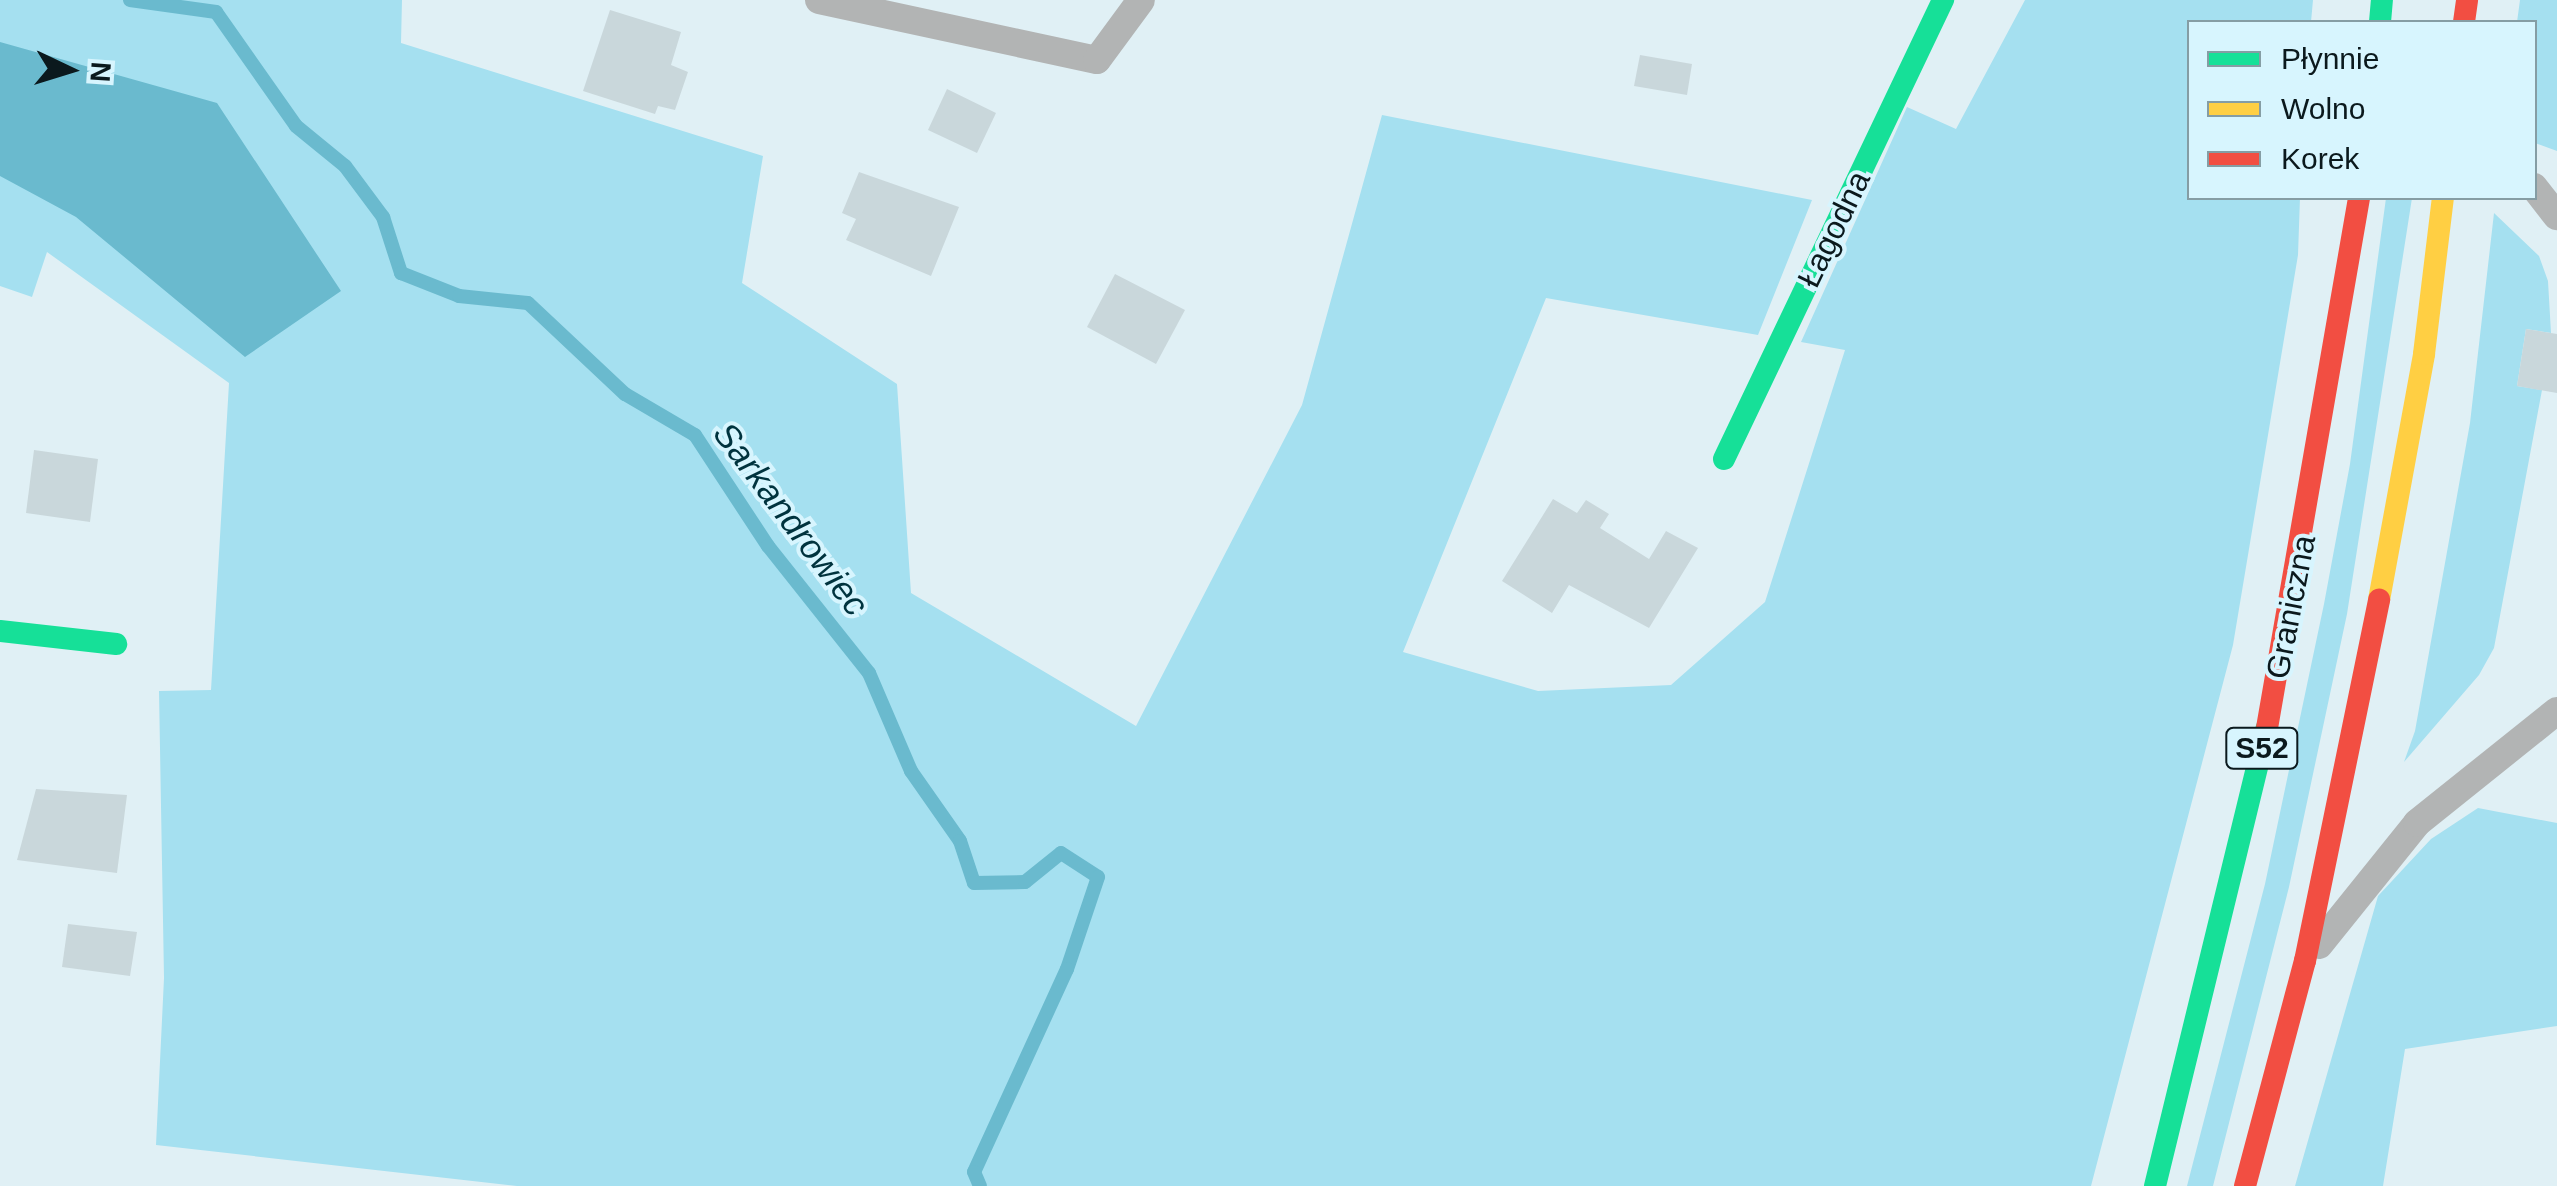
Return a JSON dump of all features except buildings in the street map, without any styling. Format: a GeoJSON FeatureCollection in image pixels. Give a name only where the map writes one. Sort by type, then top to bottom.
{"type":"FeatureCollection","features":[{"type":"Feature","properties":{"kind":"main road","name":"Łagodna"},"geometry":{"type":"LineString","coordinates":[[1724,459],[1944,0]]}},
{"type":"Feature","properties":{"kind":"main road","name":"Graniczna"},"geometry":{"type":"LineString","coordinates":[[2156,1186],[2241,854],[2326,430],[2358,200]]}},
{"type":"Feature","properties":{"kind":"main road","name":"S52"},"geometry":{"type":"LineString","coordinates":[[2245,1186],[2305,962],[2382,588],[2424,354],[2443,200]]}},
{"type":"Feature","properties":{"kind":"main road"},"geometry":{"type":"LineString","coordinates":[[0,632],[116,644]]}},
{"type":"Feature","properties":{"kind":"lane"},"geometry":{"type":"LineString","coordinates":[[819,0],[1097,60],[1141,0]]}},
{"type":"Feature","properties":{"kind":"lane"},"geometry":{"type":"LineString","coordinates":[[2537,191],[2557,216]]}},
{"type":"Feature","properties":{"kind":"lane"},"geometry":{"type":"LineString","coordinates":[[2305,962],[2418,823],[2557,711]]}},
{"type":"Feature","properties":{"kind":"shaded area"},"geometry":{"type":"Polygon","coordinates":[[[0,0],[402,0],[401,43],[763,156],[742,283],[897,384],[911,593],[1136,726],[1302,405],[1382,115],[1812,200],[1758,335],[1546,298],[1403,652],[1538,691],[1671,685],[1765,602],[1845,350],[1801,342],[1907,107],[1956,129],[2025,0],[2313,0],[2311,20],[2187,20],[2187,200],[2300,200],[2298,255],[2233,645],[2091,1186],[517,1186],[156,1145],[164,978],[159,691],[211,690],[229,383],[47,252],[32,297],[0,286],[0,0]]]}},
{"type":"Feature","properties":{"kind":"shaded area"},"geometry":{"type":"Polygon","coordinates":[[[2520,0],[2557,0],[2557,151],[2537,144],[2537,20],[2517,20],[2520,0]]]}},
{"type":"Feature","properties":{"kind":"shaded area"},"geometry":{"type":"Polygon","coordinates":[[[0,42],[217,103],[341,291],[245,357],[76,217],[0,176],[0,42]]]}},
{"type":"Feature","properties":{"kind":"shaded area"},"geometry":{"type":"Polygon","coordinates":[[[2386,200],[2412,200],[2347,614],[2289,887],[2213,1186],[2187,1186],[2265,884],[2350,464],[2386,200]]]}},
{"type":"Feature","properties":{"kind":"shaded area"},"geometry":{"type":"Polygon","coordinates":[[[2494,213],[2539,256],[2548,281],[2551,333],[2526,329],[2517,386],[2542,390],[2494,648],[2479,675],[2404,762],[2415,731],[2470,423],[2494,213]]]}},
{"type":"Feature","properties":{"kind":"shaded area"},"geometry":{"type":"Polygon","coordinates":[[[2478,808],[2557,823],[2557,1026],[2405,1049],[2383,1186],[2295,1186],[2378,896],[2431,839],[2478,808]]]}},
{"type":"Feature","properties":{"kind":"waterway","name":"Sarkandrowiec"},"geometry":{"type":"LineString","coordinates":[[130,0],[216,12],[296,126],[345,166],[383,217],[401,273],[459,296],[528,303],[625,394],[695,435],[768,546],[869,673],[911,771],[960,841],[974,883],[1025,882],[1061,853],[1098,877],[1067,969],[974,1172],[980,1186]]}},
{"type":"Feature","properties":{"kind":"traffic: fast"},"geometry":{"type":"LineString","coordinates":[[1724,459],[1943,0]]}},
{"type":"Feature","properties":{"kind":"traffic: fast"},"geometry":{"type":"LineString","coordinates":[[2380,20],[2382,0]]}},
{"type":"Feature","properties":{"kind":"traffic: fast"},"geometry":{"type":"LineString","coordinates":[[0,631],[116,644]]}},
{"type":"Feature","properties":{"kind":"traffic: fast"},"geometry":{"type":"LineString","coordinates":[[2155,1186],[2267,728]]}},
{"type":"Feature","properties":{"kind":"traffic: slow"},"geometry":{"type":"LineString","coordinates":[[2379,600],[2424,354],[2443,200]]}},
{"type":"Feature","properties":{"kind":"traffic: jam"},"geometry":{"type":"LineString","coordinates":[[2464,20],[2467,0]]}},
{"type":"Feature","properties":{"kind":"traffic: jam"},"geometry":{"type":"LineString","coordinates":[[2267,728],[2359,200]]}},
{"type":"Feature","properties":{"kind":"traffic: jam"},"geometry":{"type":"LineString","coordinates":[[2245,1186],[2305,961],[2379,600]]}}]}
